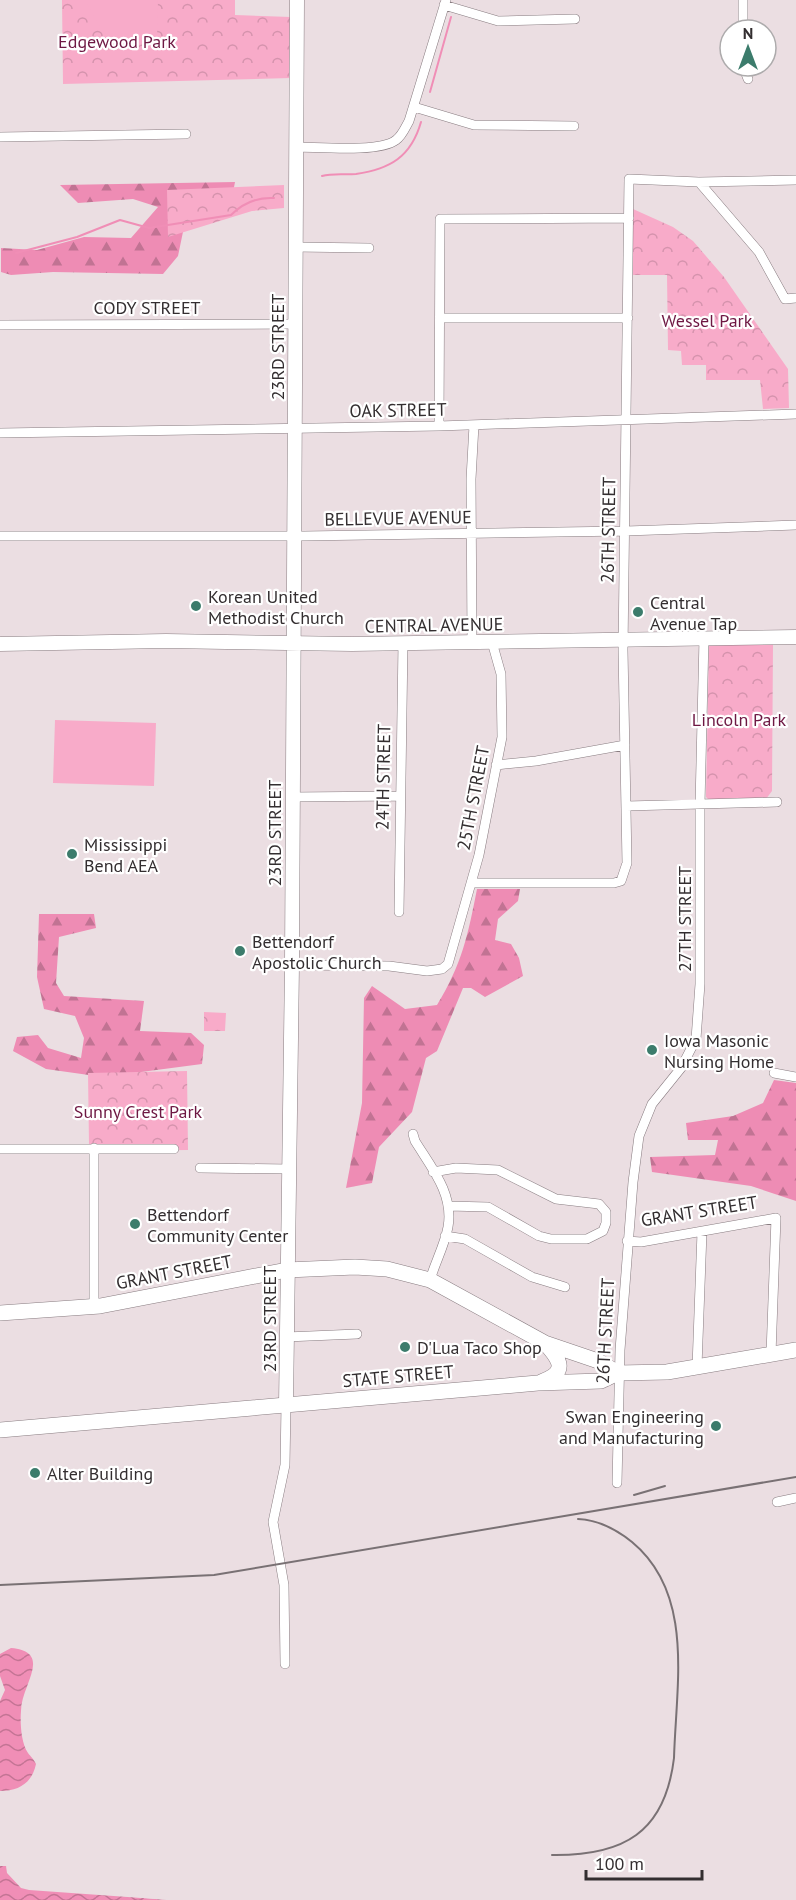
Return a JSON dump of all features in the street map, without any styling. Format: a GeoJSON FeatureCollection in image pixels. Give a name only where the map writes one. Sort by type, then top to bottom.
{"type":"FeatureCollection","features":[{"type":"Feature","properties":{"kind":"main road","name":"GRANT STREET"},"geometry":{"type":"LineString","coordinates":[[0,1313],[94,1307],[287,1270],[381,1268],[430,1280],[545,1343],[598,1361],[618,1373]]}},
{"type":"Feature","properties":{"kind":"main road"},"geometry":{"type":"LineString","coordinates":[[538,1383],[553,1376],[560,1366],[559,1360],[545,1343]]}},
{"type":"Feature","properties":{"kind":"main road","name":"STATE STREET"},"geometry":{"type":"LineString","coordinates":[[0,1430],[538,1383],[602,1381],[618,1373],[667,1372],[796,1350]]}},
{"type":"Feature","properties":{"kind":"street","name":"23RD STREET"},"geometry":{"type":"LineString","coordinates":[[285,1664],[284,1585],[273,1522],[285,1465],[286,1405],[292,965],[297,0]]}},
{"type":"Feature","properties":{"kind":"street"},"geometry":{"type":"LineString","coordinates":[[743,0],[743,18]]}},
{"type":"Feature","properties":{"kind":"street"},"geometry":{"type":"LineString","coordinates":[[296,147],[375,147],[394,142],[401,135],[414,107],[445,2],[498,21],[575,20]]}},
{"type":"Feature","properties":{"kind":"street"},"geometry":{"type":"LineString","coordinates":[[414,107],[474,124],[574,126]]}},
{"type":"Feature","properties":{"kind":"street"},"geometry":{"type":"LineString","coordinates":[[0,137],[186,134]]}},
{"type":"Feature","properties":{"kind":"street","name":"26TH STREET"},"geometry":{"type":"LineString","coordinates":[[472,883],[621,881],[627,863],[624,640],[629,179],[699,182]]}},
{"type":"Feature","properties":{"kind":"street"},"geometry":{"type":"LineString","coordinates":[[699,182],[796,180]]}},
{"type":"Feature","properties":{"kind":"street"},"geometry":{"type":"LineString","coordinates":[[699,182],[759,252],[785,298],[796,298]]}},
{"type":"Feature","properties":{"kind":"street"},"geometry":{"type":"LineString","coordinates":[[439,426],[440,219],[629,218]]}},
{"type":"Feature","properties":{"kind":"street"},"geometry":{"type":"LineString","coordinates":[[295,248],[369,248]]}},
{"type":"Feature","properties":{"kind":"street"},"geometry":{"type":"LineString","coordinates":[[440,318],[628,318]]}},
{"type":"Feature","properties":{"kind":"street","name":"CODY STREET"},"geometry":{"type":"LineString","coordinates":[[0,325],[295,324]]}},
{"type":"Feature","properties":{"kind":"street","name":"OAK STREET"},"geometry":{"type":"LineString","coordinates":[[0,433],[626,422],[796,414]]}},
{"type":"Feature","properties":{"kind":"street"},"geometry":{"type":"LineString","coordinates":[[472,642],[474,425]]}},
{"type":"Feature","properties":{"kind":"street","name":"BELLEVUE AVENUE"},"geometry":{"type":"LineString","coordinates":[[0,536],[626,531],[796,525]]}},
{"type":"Feature","properties":{"kind":"street","name":"CENTRAL AVENUE"},"geometry":{"type":"LineString","coordinates":[[0,644],[403,643],[796,637]]}},
{"type":"Feature","properties":{"kind":"street","name":"27TH STREET"},"geometry":{"type":"LineString","coordinates":[[633,1182],[644,1119],[688,1057],[696,1039],[700,984],[700,804],[704,638]]}},
{"type":"Feature","properties":{"kind":"street","name":"25TH STREET"},"geometry":{"type":"LineString","coordinates":[[292,965],[389,966],[427,971],[442,969],[451,957],[472,883],[501,737],[503,705],[501,674],[492,642]]}},
{"type":"Feature","properties":{"kind":"street","name":"24TH STREET"},"geometry":{"type":"LineString","coordinates":[[399,912],[403,643]]}},
{"type":"Feature","properties":{"kind":"street"},"geometry":{"type":"LineString","coordinates":[[496,765],[536,761],[625,745]]}},
{"type":"Feature","properties":{"kind":"street"},"geometry":{"type":"LineString","coordinates":[[292,797],[399,796]]}},
{"type":"Feature","properties":{"kind":"street"},"geometry":{"type":"LineString","coordinates":[[627,806],[777,802]]}},
{"type":"Feature","properties":{"kind":"street"},"geometry":{"type":"LineString","coordinates":[[774,1073],[796,1077]]}},
{"type":"Feature","properties":{"kind":"street"},"geometry":{"type":"LineString","coordinates":[[413,1134],[445,1192],[448,1206],[448,1225],[430,1280]]}},
{"type":"Feature","properties":{"kind":"street"},"geometry":{"type":"LineString","coordinates":[[94,1148],[94,1307]]}},
{"type":"Feature","properties":{"kind":"street"},"geometry":{"type":"LineString","coordinates":[[0,1149],[174,1149]]}},
{"type":"Feature","properties":{"kind":"street"},"geometry":{"type":"LineString","coordinates":[[200,1168],[289,1169]]}},
{"type":"Feature","properties":{"kind":"street"},"geometry":{"type":"LineString","coordinates":[[434,1172],[456,1168],[498,1170],[556,1199],[599,1204],[606,1212],[606,1223],[603,1231],[587,1239],[551,1239],[539,1236],[488,1207],[448,1206]]}},
{"type":"Feature","properties":{"kind":"street","name":"26TH STREET"},"geometry":{"type":"LineString","coordinates":[[617,1482],[618,1373],[633,1182]]}},
{"type":"Feature","properties":{"kind":"street","name":"GRANT STREET"},"geometry":{"type":"LineString","coordinates":[[627,1241],[641,1242],[776,1218],[771,1354]]}},
{"type":"Feature","properties":{"kind":"street"},"geometry":{"type":"LineString","coordinates":[[697,1367],[702,1232]]}},
{"type":"Feature","properties":{"kind":"street"},"geometry":{"type":"LineString","coordinates":[[445,1236],[465,1239],[532,1277],[565,1287]]}},
{"type":"Feature","properties":{"kind":"street"},"geometry":{"type":"LineString","coordinates":[[286,1337],[357,1334]]}},
{"type":"Feature","properties":{"kind":"street"},"geometry":{"type":"LineString","coordinates":[[777,1502],[796,1498]]}},
{"type":"Feature","properties":{"kind":"green space","name":"Edgewood Park"},"geometry":{"type":"Polygon","coordinates":[[[62,0],[235,0],[235,15],[291,17],[291,78],[63,84],[62,0]]]}},
{"type":"Feature","properties":{"kind":"green space"},"geometry":{"type":"Polygon","coordinates":[[[85,0],[158,0],[157,40],[138,45],[103,32],[85,0]]]}},
{"type":"Feature","properties":{"kind":"green space"},"geometry":{"type":"Polygon","coordinates":[[[235,182],[231,203],[184,227],[178,256],[163,274],[53,272],[11,275],[1,272],[1,248],[37,250],[84,237],[131,238],[158,207],[133,199],[78,203],[60,185],[235,182]]]}},
{"type":"Feature","properties":{"kind":"green space"},"geometry":{"type":"Polygon","coordinates":[[[284,185],[284,208],[252,211],[168,237],[167,190],[284,185]]]}},
{"type":"Feature","properties":{"kind":"green space","name":"Wessel Park"},"geometry":{"type":"Polygon","coordinates":[[[633,209],[673,227],[693,241],[724,277],[788,369],[789,408],[763,409],[760,380],[706,380],[706,365],[682,365],[681,351],[668,350],[667,275],[633,275],[633,209]]]}},
{"type":"Feature","properties":{"kind":"green space","name":"Lincoln Park"},"geometry":{"type":"Polygon","coordinates":[[[709,644],[773,644],[772,791],[766,799],[710,801],[706,797],[709,644]]]}},
{"type":"Feature","properties":{"kind":"green space"},"geometry":{"type":"Polygon","coordinates":[[[55,720],[156,723],[154,786],[53,783],[55,720]]]}},
{"type":"Feature","properties":{"kind":"green space"},"geometry":{"type":"Polygon","coordinates":[[[477,889],[520,889],[518,901],[498,919],[495,940],[511,944],[519,958],[523,976],[485,997],[471,988],[463,988],[437,1051],[426,1058],[412,1112],[379,1147],[372,1183],[346,1188],[362,1103],[364,998],[372,986],[405,1009],[437,1005],[453,976],[463,949],[477,889]]]}},
{"type":"Feature","properties":{"kind":"green space"},"geometry":{"type":"Polygon","coordinates":[[[39,914],[94,914],[96,928],[59,937],[56,983],[64,996],[144,1001],[140,1031],[191,1033],[204,1045],[202,1064],[103,1077],[46,1069],[13,1051],[17,1037],[38,1035],[48,1048],[81,1058],[84,1038],[75,1016],[44,1009],[37,977],[39,914]]]}},
{"type":"Feature","properties":{"kind":"green space"},"geometry":{"type":"Polygon","coordinates":[[[204,1012],[226,1013],[225,1031],[204,1031],[204,1012]]]}},
{"type":"Feature","properties":{"kind":"green space","name":"Sunny Crest Park"},"geometry":{"type":"Polygon","coordinates":[[[187,1071],[188,1150],[100,1151],[89,1145],[88,1073],[187,1071]]]}},
{"type":"Feature","properties":{"kind":"green space"},"geometry":{"type":"Polygon","coordinates":[[[774,1080],[796,1083],[796,1201],[751,1186],[652,1172],[650,1157],[715,1155],[718,1140],[688,1140],[686,1123],[733,1116],[763,1103],[774,1080]]]}},
{"type":"Feature","properties":{"kind":"water"},"geometry":{"type":"Polygon","coordinates":[[[11,1648],[24,1651],[31,1656],[33,1663],[22,1701],[21,1721],[24,1744],[36,1764],[24,1785],[0,1791],[0,1701],[5,1690],[0,1676],[0,1654],[11,1648]]]}},
{"type":"Feature","properties":{"kind":"water"},"geometry":{"type":"Polygon","coordinates":[[[0,1866],[6,1866],[26,1887],[167,1900],[0,1900],[0,1866]]]}},
{"type":"Feature","properties":{"kind":"pier"},"geometry":{"type":"Polygon","coordinates":[[[6,1866],[28,1884],[167,1897],[170,1900],[29,1890],[21,1888],[7,1873],[6,1866]]]}},
{"type":"Feature","properties":{"kind":"waterway"},"geometry":{"type":"LineString","coordinates":[[430,92],[451,17]]}},
{"type":"Feature","properties":{"kind":"waterway"},"geometry":{"type":"LineString","coordinates":[[322,176],[356,174],[389,165],[405,153],[417,134],[421,122]]}},
{"type":"Feature","properties":{"kind":"waterway"},"geometry":{"type":"LineString","coordinates":[[16,253],[77,237],[120,220],[149,228],[231,215],[240,207],[251,202],[274,198]]}},
{"type":"Feature","properties":{"kind":"railway"},"geometry":{"type":"LineString","coordinates":[[0,1585],[214,1575],[796,1477]]}},
{"type":"Feature","properties":{"kind":"railway"},"geometry":{"type":"LineString","coordinates":[[634,1495],[665,1486]]}},
{"type":"Feature","properties":{"kind":"railway"},"geometry":{"type":"LineString","coordinates":[[552,1855],[600,1851],[619,1845],[636,1835],[650,1822],[661,1805],[669,1784],[674,1758],[677,1642],[674,1614],[665,1587],[652,1563],[632,1542],[606,1526],[578,1519]]}},
{"type":"Feature","properties":{"kind":"place","name":"Korean United Methodist Church"},"geometry":{"type":"Point","coordinates":[196,606]}},
{"type":"Feature","properties":{"kind":"place","name":"Central Avenue Tap"},"geometry":{"type":"Point","coordinates":[638,612]}},
{"type":"Feature","properties":{"kind":"place","name":"Mississippi Bend AEA"},"geometry":{"type":"Point","coordinates":[72,854]}},
{"type":"Feature","properties":{"kind":"place","name":"Bettendorf Apostolic Church"},"geometry":{"type":"Point","coordinates":[240,951]}},
{"type":"Feature","properties":{"kind":"place","name":"Iowa Masonic Nursing Home"},"geometry":{"type":"Point","coordinates":[652,1050]}},
{"type":"Feature","properties":{"kind":"place","name":"Bettendorf Community Center"},"geometry":{"type":"Point","coordinates":[135,1224]}},
{"type":"Feature","properties":{"kind":"place","name":"D'Lua Taco Shop"},"geometry":{"type":"Point","coordinates":[405,1347]}},
{"type":"Feature","properties":{"kind":"place","name":"Swan Engineering and Manufacturing"},"geometry":{"type":"Point","coordinates":[716,1426]}},
{"type":"Feature","properties":{"kind":"place","name":"Alter Building"},"geometry":{"type":"Point","coordinates":[35,1473]}}]}
